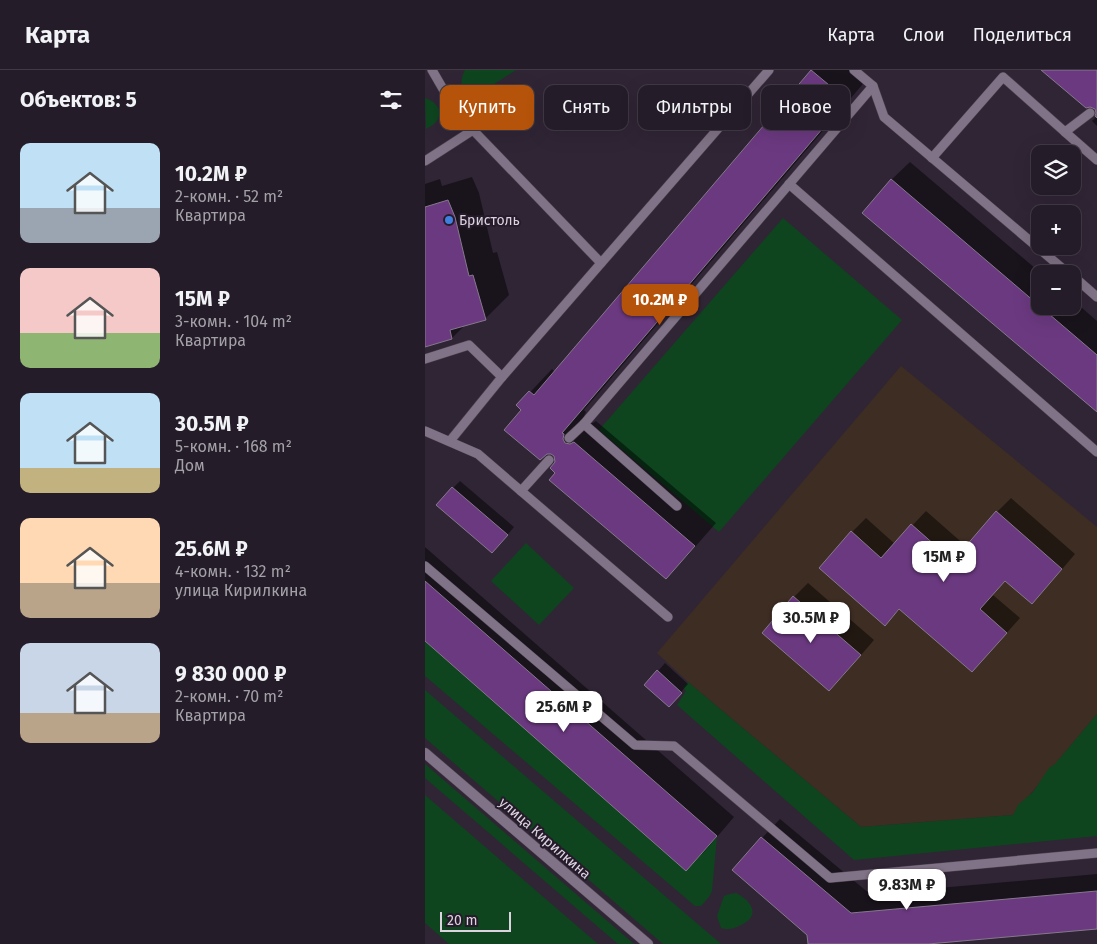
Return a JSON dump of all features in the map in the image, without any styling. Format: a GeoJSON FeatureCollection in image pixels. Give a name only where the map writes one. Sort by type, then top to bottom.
{"type":"FeatureCollection","features":[{"type":"Feature","properties":{"kind":"street","name":"улица Кирилкина"},"geometry":{"type":"LineString","coordinates":[[425,753],[648,944]]}},
{"type":"Feature","properties":{"kind":"lane"},"geometry":{"type":"LineString","coordinates":[[432,70],[441,85]]}},
{"type":"Feature","properties":{"kind":"lane"},"geometry":{"type":"LineString","coordinates":[[450,441],[502,377],[769,70]]}},
{"type":"Feature","properties":{"kind":"lane"},"geometry":{"type":"LineString","coordinates":[[854,70],[873,86],[884,117],[1058,265]]}},
{"type":"Feature","properties":{"kind":"lane"},"geometry":{"type":"LineString","coordinates":[[933,158],[1005,74],[1097,160]]}},
{"type":"Feature","properties":{"kind":"lane"},"geometry":{"type":"LineString","coordinates":[[569,438],[584,424],[873,86]]}},
{"type":"Feature","properties":{"kind":"lane"},"geometry":{"type":"LineString","coordinates":[[1065,132],[1091,112]]}},
{"type":"Feature","properties":{"kind":"lane"},"geometry":{"type":"LineString","coordinates":[[425,161],[473,130],[601,263]]}},
{"type":"Feature","properties":{"kind":"lane"},"geometry":{"type":"LineString","coordinates":[[789,184],[1097,452]]}},
{"type":"Feature","properties":{"kind":"lane"},"geometry":{"type":"LineString","coordinates":[[1081,283],[1097,297]]}},
{"type":"Feature","properties":{"kind":"lane"},"geometry":{"type":"LineString","coordinates":[[425,359],[469,345],[502,377]]}},
{"type":"Feature","properties":{"kind":"lane"},"geometry":{"type":"LineString","coordinates":[[584,424],[677,506]]}},
{"type":"Feature","properties":{"kind":"lane"},"geometry":{"type":"LineString","coordinates":[[425,431],[478,454],[668,617]]}},
{"type":"Feature","properties":{"kind":"lane"},"geometry":{"type":"LineString","coordinates":[[521,491],[549,460]]}},
{"type":"Feature","properties":{"kind":"lane"},"geometry":{"type":"LineString","coordinates":[[425,566],[635,745],[674,746],[830,878],[1097,853]]}},
{"type":"Feature","properties":{"kind":"shaded area"},"geometry":{"type":"Polygon","coordinates":[[[901,366],[1097,527],[1097,714],[1013,815],[861,827],[688,682],[657,653],[901,366]]]}},
{"type":"Feature","properties":{"kind":"green space"},"geometry":{"type":"Polygon","coordinates":[[[465,70],[516,70],[493,85],[462,85],[465,70]]]}},
{"type":"Feature","properties":{"kind":"green space"},"geometry":{"type":"Polygon","coordinates":[[[425,98],[436,104],[440,114],[435,123],[426,129],[425,98]]]}},
{"type":"Feature","properties":{"kind":"green space"},"geometry":{"type":"Polygon","coordinates":[[[783,218],[902,320],[719,532],[599,430],[783,218]]]}},
{"type":"Feature","properties":{"kind":"green space"},"geometry":{"type":"Polygon","coordinates":[[[526,543],[574,588],[539,625],[491,581],[526,543]]]}},
{"type":"Feature","properties":{"kind":"green space"},"geometry":{"type":"Polygon","coordinates":[[[425,641],[686,871],[717,836],[712,891],[701,906],[695,906],[425,676],[425,641]]]}},
{"type":"Feature","properties":{"kind":"green space"},"geometry":{"type":"Polygon","coordinates":[[[688,682],[861,827],[1013,815],[1018,805],[1033,792],[1049,768],[1055,764],[1097,714],[1097,836],[854,860],[677,705],[686,691],[683,688],[688,682]]]}},
{"type":"Feature","properties":{"kind":"green space"},"geometry":{"type":"Polygon","coordinates":[[[425,690],[721,944],[663,944],[425,738],[425,690]]]}},
{"type":"Feature","properties":{"kind":"green space"},"geometry":{"type":"Polygon","coordinates":[[[425,764],[634,944],[618,944],[425,778],[425,764]]]}},
{"type":"Feature","properties":{"kind":"green space"},"geometry":{"type":"Polygon","coordinates":[[[425,795],[598,944],[449,944],[425,923],[425,795]]]}},
{"type":"Feature","properties":{"kind":"green space"},"geometry":{"type":"Polygon","coordinates":[[[736,893],[750,904],[752,909],[751,917],[736,927],[729,929],[721,928],[717,916],[724,896],[736,893]]]}},
{"type":"Feature","properties":{"kind":"building"},"geometry":{"type":"Polygon","coordinates":[[[811,70],[829,85],[798,85],[811,70]]]}},
{"type":"Feature","properties":{"kind":"building"},"geometry":{"type":"Polygon","coordinates":[[[1041,70],[1097,70],[1097,118],[1095,116],[1095,109],[1086,108],[1041,70]]]}},
{"type":"Feature","properties":{"kind":"building"},"geometry":{"type":"Polygon","coordinates":[[[761,129],[821,130],[562,433],[564,434],[563,439],[565,443],[570,444],[574,442],[695,546],[666,579],[549,480],[555,473],[550,468],[555,462],[554,456],[547,454],[540,460],[504,430],[521,410],[516,405],[529,391],[534,395],[761,129]]]}},
{"type":"Feature","properties":{"kind":"building"},"geometry":{"type":"Polygon","coordinates":[[[891,179],[1031,299],[1031,315],[1050,315],[1097,355],[1097,412],[862,213],[891,179]]]}},
{"type":"Feature","properties":{"kind":"building"},"geometry":{"type":"Polygon","coordinates":[[[448,200],[455,217],[469,276],[473,275],[486,320],[450,330],[452,339],[425,347],[425,207],[448,200]]]}},
{"type":"Feature","properties":{"kind":"building"},"geometry":{"type":"Polygon","coordinates":[[[452,487],[508,535],[492,553],[436,505],[452,487]]]}},
{"type":"Feature","properties":{"kind":"building"},"geometry":{"type":"Polygon","coordinates":[[[996,511],[1062,569],[1032,604],[1005,581],[980,609],[1007,633],[972,672],[899,609],[885,626],[819,568],[851,531],[881,558],[911,524],[953,561],[996,511]]]}},
{"type":"Feature","properties":{"kind":"building"},"geometry":{"type":"Polygon","coordinates":[[[425,581],[717,836],[686,871],[425,641],[425,581]]]}},
{"type":"Feature","properties":{"kind":"building"},"geometry":{"type":"Polygon","coordinates":[[[793,596],[861,655],[829,691],[762,633],[793,596]]]}},
{"type":"Feature","properties":{"kind":"building"},"geometry":{"type":"Polygon","coordinates":[[[657,670],[682,693],[669,707],[644,685],[657,670]]]}},
{"type":"Feature","properties":{"kind":"building"},"geometry":{"type":"Polygon","coordinates":[[[761,837],[851,913],[1097,891],[1097,929],[928,944],[808,944],[807,935],[732,870],[761,837]]]}},
{"type":"Feature","properties":{"kind":"place","name":"Бристоль"},"geometry":{"type":"Point","coordinates":[449,220]}}]}
